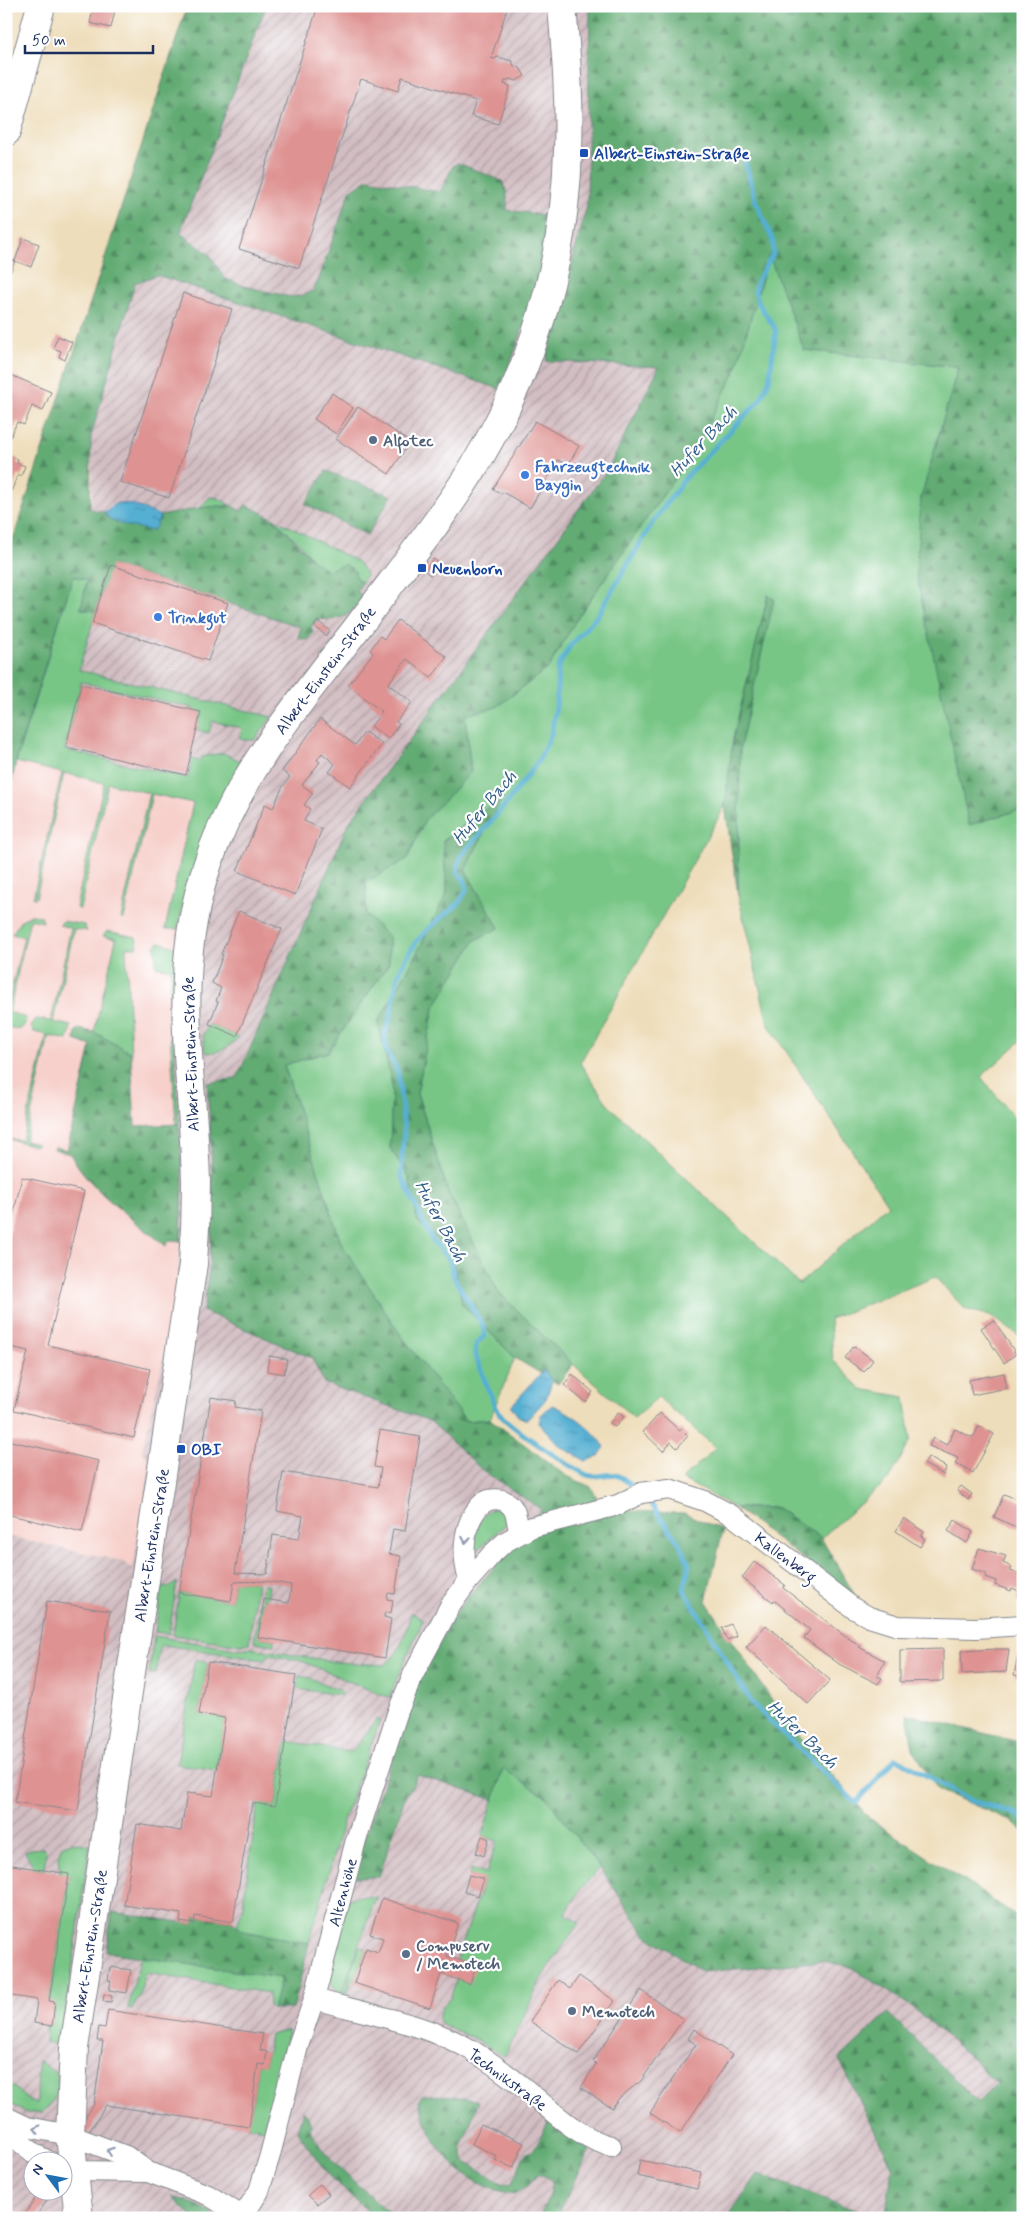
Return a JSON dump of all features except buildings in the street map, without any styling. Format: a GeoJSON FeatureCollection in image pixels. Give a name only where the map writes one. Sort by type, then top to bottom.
{"type":"FeatureCollection","features":[{"type":"Feature","properties":{"kind":"street"},"geometry":{"type":"LineString","coordinates":[[6,132],[41,6]]}},
{"type":"Feature","properties":{"kind":"street","name":"Albert-Einstein-Straße"},"geometry":{"type":"LineString","coordinates":[[65,2152],[70,2135],[71,2081],[78,2017],[166,1452],[192,1264],[196,1182],[186,1051],[185,1005],[186,967],[194,914],[208,863],[228,813],[243,785],[275,735],[451,502],[497,426],[522,372],[551,282],[564,205],[569,129],[562,6]]}},
{"type":"Feature","properties":{"kind":"street","name":"Kallenberg"},"geometry":{"type":"LineString","coordinates":[[554,1521],[618,1505],[641,1494],[669,1488],[705,1502],[733,1516],[853,1608],[869,1617],[898,1626],[976,1628],[1023,1625]]}},
{"type":"Feature","properties":{"kind":"street"},"geometry":{"type":"LineString","coordinates":[[469,1580],[464,1559],[465,1546],[472,1519],[482,1504],[493,1499],[506,1502],[511,1506],[517,1520],[519,1533]]}},
{"type":"Feature","properties":{"kind":"street","name":"Altenhöhe"},"geometry":{"type":"LineString","coordinates":[[244,2217],[259,2191],[265,2173],[298,2046],[314,1999],[356,1840],[398,1711],[431,1639],[450,1606],[469,1580],[493,1553],[519,1533],[554,1521]]}},
{"type":"Feature","properties":{"kind":"street","name":"Technikstraße"},"geometry":{"type":"LineString","coordinates":[[314,1999],[429,2032],[463,2046],[504,2072],[546,2106],[593,2140],[610,2146]]}},
{"type":"Feature","properties":{"kind":"street"},"geometry":{"type":"LineString","coordinates":[[6,2117],[28,2127],[70,2135],[126,2156],[148,2172],[208,2195],[244,2217]]}},
{"type":"Feature","properties":{"kind":"street"},"geometry":{"type":"LineString","coordinates":[[6,2131],[32,2152]]}},
{"type":"Feature","properties":{"kind":"street"},"geometry":{"type":"LineString","coordinates":[[72,2167],[148,2172]]}},
{"type":"Feature","properties":{"kind":"street","name":"Albert-Einstein-Straße"},"geometry":{"type":"LineString","coordinates":[[72,2198],[79,2218]]}},
{"type":"Feature","properties":{"kind":"shaded area"},"geometry":{"type":"Polygon","coordinates":[[[266,6],[783,6],[783,8],[590,7],[587,205],[546,361],[659,366],[608,469],[348,824],[211,1135],[213,1179],[212,1246],[203,1311],[312,1358],[324,1383],[430,1421],[482,1470],[543,1510],[457,1611],[380,1877],[404,1800],[418,1775],[545,1796],[600,1868],[646,1935],[703,1972],[824,1961],[851,1967],[909,2005],[975,2061],[997,2084],[978,2102],[888,2013],[839,2059],[893,2168],[885,2218],[876,2218],[758,2174],[727,2218],[6,2218],[6,1536],[121,1561],[133,1568],[151,1460],[142,1452],[174,1311],[181,1241],[183,1183],[173,1026],[175,947],[189,879],[201,842],[220,801],[18,753],[92,501],[91,436],[134,283],[157,275],[179,233],[266,6]]]}},
{"type":"Feature","properties":{"kind":"shaded area","name":"OBI"},"geometry":{"type":"Polygon","coordinates":[[[18,753],[220,801],[174,1050],[183,1183],[179,1270],[174,1311],[146,1454],[151,1459],[134,1569],[121,1561],[6,1536],[6,806],[18,753]]]}},
{"type":"Feature","properties":{"kind":"green space"},"geometry":{"type":"Polygon","coordinates":[[[187,6],[266,6],[180,233],[210,255],[224,278],[244,286],[291,297],[313,291],[350,191],[368,179],[440,192],[453,166],[458,163],[502,181],[507,192],[507,210],[550,216],[541,261],[524,326],[500,389],[157,275],[135,283],[91,436],[90,509],[104,512],[106,517],[156,526],[160,516],[199,508],[230,505],[241,511],[246,505],[274,520],[313,560],[328,570],[345,564],[355,571],[356,578],[362,583],[356,591],[364,597],[345,616],[326,620],[318,619],[311,627],[313,632],[308,640],[298,638],[301,627],[112,565],[96,611],[81,609],[87,580],[73,576],[18,753],[6,806],[6,561],[187,6]]]}},
{"type":"Feature","properties":{"kind":"green space"},"geometry":{"type":"Polygon","coordinates":[[[590,6],[783,8],[783,6],[1023,6],[1023,809],[969,825],[916,573],[921,498],[958,367],[804,350],[769,255],[736,370],[697,446],[576,620],[549,667],[497,707],[465,715],[471,772],[425,820],[407,859],[366,882],[366,915],[389,937],[389,963],[328,1052],[284,1065],[341,1243],[397,1330],[466,1421],[490,1419],[567,1476],[591,1487],[604,1510],[684,1513],[723,1530],[706,1601],[784,1718],[870,1819],[1023,1920],[1023,2218],[885,2218],[893,2168],[839,2059],[888,2013],[978,2102],[996,2084],[975,2061],[909,2005],[851,1967],[824,1961],[703,1972],[646,1935],[600,1868],[545,1796],[503,1769],[494,1800],[418,1775],[404,1800],[379,1877],[351,1877],[418,1682],[457,1611],[542,1510],[482,1470],[430,1421],[324,1383],[312,1358],[203,1311],[212,1226],[211,1140],[207,1083],[237,1078],[348,824],[608,469],[659,367],[546,361],[587,205],[590,6]]]}},
{"type":"Feature","properties":{"kind":"green space"},"geometry":{"type":"Polygon","coordinates":[[[769,254],[804,350],[958,367],[921,498],[969,825],[1023,809],[1023,1039],[981,1077],[1023,1128],[1023,1331],[1019,1336],[993,1317],[965,1309],[935,1277],[830,1319],[833,1360],[861,1389],[905,1397],[911,1440],[890,1478],[821,1538],[777,1508],[735,1508],[682,1479],[716,1448],[658,1397],[634,1418],[573,1364],[499,1293],[448,1192],[417,1093],[434,1008],[475,940],[499,928],[465,870],[502,797],[443,841],[447,893],[413,961],[378,1022],[392,1085],[390,1148],[409,1177],[417,1221],[452,1252],[462,1304],[515,1358],[490,1419],[466,1421],[397,1330],[341,1243],[284,1065],[328,1052],[389,963],[389,937],[366,915],[366,882],[407,859],[425,820],[471,772],[465,714],[497,707],[549,667],[576,620],[697,446],[736,370],[769,254]],[[768,595],[733,739],[725,806],[580,1063],[609,1106],[799,1284],[888,1205],[768,1024],[738,895],[740,747],[774,599],[768,595]]]}},
{"type":"Feature","properties":{"kind":"green space"},"geometry":{"type":"Polygon","coordinates":[[[326,471],[392,496],[367,535],[305,504],[326,471]]]}},
{"type":"Feature","properties":{"kind":"green space"},"geometry":{"type":"Polygon","coordinates":[[[210,497],[218,498],[230,505],[199,508],[210,497]]]}},
{"type":"Feature","properties":{"kind":"green space"},"geometry":{"type":"Polygon","coordinates":[[[273,518],[358,562],[366,574],[362,583],[356,578],[328,570],[316,564],[299,543],[273,518]]]}},
{"type":"Feature","properties":{"kind":"green space"},"geometry":{"type":"Polygon","coordinates":[[[73,576],[87,580],[81,609],[96,611],[79,670],[272,717],[255,740],[242,740],[240,738],[242,728],[212,721],[209,733],[197,730],[201,712],[192,710],[193,708],[81,682],[65,750],[188,778],[192,759],[200,761],[201,757],[223,753],[243,762],[221,802],[203,842],[195,863],[178,929],[165,929],[193,803],[152,794],[124,919],[121,918],[149,793],[108,783],[80,909],[78,909],[76,907],[104,783],[64,773],[36,898],[33,898],[62,773],[16,762],[73,576]]]}},
{"type":"Feature","properties":{"kind":"green space"},"geometry":{"type":"Polygon","coordinates":[[[768,595],[774,599],[740,747],[738,895],[725,806],[733,739],[768,595]]]}},
{"type":"Feature","properties":{"kind":"green space"},"geometry":{"type":"Polygon","coordinates":[[[503,796],[465,870],[499,928],[475,940],[434,1008],[417,1093],[448,1192],[499,1293],[573,1364],[558,1384],[515,1358],[462,1304],[452,1252],[417,1221],[409,1177],[390,1148],[392,1085],[378,1022],[413,961],[447,893],[443,841],[503,796]]]}},
{"type":"Feature","properties":{"kind":"green space"},"geometry":{"type":"Polygon","coordinates":[[[31,915],[41,916],[43,922],[30,919],[9,1012],[26,1018],[25,1025],[21,1029],[6,1027],[6,1012],[24,937],[12,934],[21,920],[31,915]]]}},
{"type":"Feature","properties":{"kind":"green space"},"geometry":{"type":"Polygon","coordinates":[[[63,921],[84,925],[87,931],[74,929],[53,1022],[71,1026],[68,1040],[49,1036],[25,1141],[38,1144],[35,1146],[9,1139],[22,1140],[47,1035],[34,1032],[31,1027],[36,1019],[51,1021],[71,928],[59,925],[63,921]]]}},
{"type":"Feature","properties":{"kind":"green space"},"geometry":{"type":"Polygon","coordinates":[[[107,931],[136,937],[138,947],[126,947],[131,1053],[94,1032],[116,939],[103,936],[107,931]]]}},
{"type":"Feature","properties":{"kind":"green space"},"geometry":{"type":"Polygon","coordinates":[[[159,942],[175,947],[173,1026],[179,1124],[176,1124],[169,1015],[171,969],[156,966],[155,946],[159,942]]]}},
{"type":"Feature","properties":{"kind":"green space"},"geometry":{"type":"Polygon","coordinates":[[[209,1024],[238,1037],[232,1044],[223,1049],[209,1053],[205,1052],[203,1035],[209,1024]]]}},
{"type":"Feature","properties":{"kind":"green space"},"geometry":{"type":"Polygon","coordinates":[[[79,1029],[94,1032],[131,1053],[135,1126],[179,1124],[183,1183],[181,1241],[170,1240],[166,1246],[101,1193],[79,1168],[70,1154],[54,1149],[55,1147],[67,1150],[91,1046],[75,1040],[76,1031],[79,1029]]]}},
{"type":"Feature","properties":{"kind":"green space"},"geometry":{"type":"Polygon","coordinates":[[[735,1508],[777,1508],[821,1538],[857,1599],[735,1508]]]}},
{"type":"Feature","properties":{"kind":"green space"},"geometry":{"type":"Polygon","coordinates":[[[492,1509],[498,1509],[505,1513],[507,1523],[473,1554],[479,1523],[492,1509]]]}},
{"type":"Feature","properties":{"kind":"green space"},"geometry":{"type":"Polygon","coordinates":[[[257,1581],[249,1643],[242,1645],[173,1635],[179,1593],[231,1601],[234,1582],[257,1581]]]}},
{"type":"Feature","properties":{"kind":"green space"},"geometry":{"type":"Polygon","coordinates":[[[177,1582],[169,1634],[155,1632],[162,1588],[170,1587],[177,1582]]]}},
{"type":"Feature","properties":{"kind":"green space"},"geometry":{"type":"Polygon","coordinates":[[[263,1584],[269,1586],[267,1599],[264,1599],[258,1637],[274,1640],[274,1645],[254,1642],[263,1584]]]}},
{"type":"Feature","properties":{"kind":"green space"},"geometry":{"type":"Polygon","coordinates":[[[411,1613],[416,1614],[423,1620],[389,1697],[299,1660],[268,1655],[264,1660],[164,1645],[160,1646],[156,1674],[149,1673],[154,1636],[241,1650],[251,1648],[337,1662],[384,1665],[390,1661],[399,1649],[411,1613]]]}},
{"type":"Feature","properties":{"kind":"green space"},"geometry":{"type":"Polygon","coordinates":[[[195,1659],[208,1662],[199,1714],[225,1718],[217,1770],[177,1764],[195,1659]]]}},
{"type":"Feature","properties":{"kind":"green space"},"geometry":{"type":"Polygon","coordinates":[[[299,1676],[310,1678],[341,1691],[342,1694],[297,1689],[299,1676]]]}},
{"type":"Feature","properties":{"kind":"green space"},"geometry":{"type":"Polygon","coordinates":[[[907,1714],[1023,1743],[1023,1831],[1012,1821],[938,1790],[913,1749],[907,1714]]]}},
{"type":"Feature","properties":{"kind":"green space"},"geometry":{"type":"Polygon","coordinates":[[[377,1719],[380,1721],[345,1815],[309,1943],[243,1931],[237,1925],[242,1911],[258,1803],[275,1806],[287,1741],[350,1752],[353,1751],[377,1719]]]}},
{"type":"Feature","properties":{"kind":"green space"},"geometry":{"type":"Polygon","coordinates":[[[503,1768],[545,1796],[600,1868],[579,1891],[566,1914],[579,1923],[542,1977],[506,2054],[503,2056],[475,2039],[440,2023],[438,2019],[442,2006],[450,1998],[457,1979],[476,1966],[457,1960],[484,1880],[469,1875],[471,1869],[486,1874],[497,1841],[482,1836],[503,1768]]]}},
{"type":"Feature","properties":{"kind":"green space"},"geometry":{"type":"Polygon","coordinates":[[[72,1842],[90,1845],[61,2045],[45,2042],[46,2025],[52,2025],[55,2003],[49,2001],[69,1875],[60,1873],[58,1856],[63,1845],[72,1842]]]}},
{"type":"Feature","properties":{"kind":"green space"},"geometry":{"type":"Polygon","coordinates":[[[43,1848],[46,1851],[44,1870],[35,1869],[25,1852],[30,1849],[43,1848]]]}},
{"type":"Feature","properties":{"kind":"green space"},"geometry":{"type":"Polygon","coordinates":[[[360,1896],[376,1897],[341,1995],[333,1986],[329,1977],[348,1899],[360,1896]]]}},
{"type":"Feature","properties":{"kind":"green space"},"geometry":{"type":"Polygon","coordinates":[[[112,1912],[194,1924],[195,1916],[233,1922],[243,1931],[309,1943],[293,2009],[273,2009],[281,1978],[106,1952],[112,1912]]]}},
{"type":"Feature","properties":{"kind":"green space"},"geometry":{"type":"Polygon","coordinates":[[[359,1946],[366,1948],[355,1981],[351,1980],[347,1998],[343,1996],[359,1946]]]}},
{"type":"Feature","properties":{"kind":"green space"},"geometry":{"type":"Polygon","coordinates":[[[141,1957],[281,1978],[273,2009],[269,2006],[268,1993],[145,1973],[140,1996],[132,2009],[128,2008],[141,1957]]]}},
{"type":"Feature","properties":{"kind":"green space"},"geometry":{"type":"Polygon","coordinates":[[[288,2030],[264,2129],[249,2126],[258,2064],[265,2064],[270,2035],[288,2030]]]}},
{"type":"Feature","properties":{"kind":"green space"},"geometry":{"type":"Polygon","coordinates":[[[38,2060],[58,2075],[56,2092],[51,2104],[42,2113],[27,2113],[6,2102],[6,2081],[37,2104],[38,2060]]]}},
{"type":"Feature","properties":{"kind":"green space"},"geometry":{"type":"Polygon","coordinates":[[[422,2095],[453,2096],[479,2101],[461,2147],[464,2161],[501,2183],[511,2185],[525,2154],[533,2151],[549,2121],[590,2150],[557,2218],[540,2218],[552,2182],[543,2175],[537,2175],[527,2186],[514,2194],[479,2183],[452,2163],[432,2135],[419,2101],[422,2095]]]}},
{"type":"Feature","properties":{"kind":"green space"},"geometry":{"type":"Polygon","coordinates":[[[303,2111],[312,2124],[310,2129],[318,2142],[337,2166],[395,2218],[375,2218],[329,2176],[297,2131],[303,2111]]]}},
{"type":"Feature","properties":{"kind":"green space"},"geometry":{"type":"Polygon","coordinates":[[[758,2174],[876,2218],[727,2218],[758,2174]]]}},
{"type":"Feature","properties":{"kind":"green space"},"geometry":{"type":"Polygon","coordinates":[[[172,2196],[197,2205],[219,2218],[193,2218],[172,2196]]]}},
{"type":"Feature","properties":{"kind":"water"},"geometry":{"type":"Polygon","coordinates":[[[117,503],[131,504],[160,516],[156,526],[152,531],[125,525],[107,517],[104,512],[117,503]]]}},
{"type":"Feature","properties":{"kind":"water"},"geometry":{"type":"Polygon","coordinates":[[[544,1370],[552,1381],[546,1399],[527,1420],[518,1416],[511,1406],[544,1370]]]}},
{"type":"Feature","properties":{"kind":"water"},"geometry":{"type":"Polygon","coordinates":[[[552,1405],[575,1417],[588,1427],[605,1447],[598,1457],[586,1461],[561,1447],[539,1423],[541,1415],[552,1405]]]}},
{"type":"Feature","properties":{"kind":"waterway","name":"Hufer Bach"},"geometry":{"type":"LineString","coordinates":[[630,1484],[617,1475],[592,1476],[579,1471],[515,1428],[497,1409],[475,1354],[476,1344],[485,1335],[482,1324],[454,1278],[450,1261],[431,1238],[401,1175],[404,1130],[398,1072],[386,1049],[385,1034],[390,1019],[397,979],[403,964],[416,942],[428,929],[459,903],[467,889],[464,879],[457,872],[461,856],[506,804],[539,760],[551,735],[556,707],[558,667],[570,646],[597,616],[653,522],[686,477],[760,400],[769,381],[776,330],[759,304],[755,291],[757,281],[773,254],[773,241],[756,202],[743,154]]}},
{"type":"Feature","properties":{"kind":"waterway","name":"Hufer Bach"},"geometry":{"type":"LineString","coordinates":[[651,1504],[682,1547],[689,1565],[684,1590],[753,1705],[856,1803],[896,1758],[971,1801],[1017,1814],[1023,1819]]}},
{"type":"Feature","properties":{"kind":"place","name":"Albert-Einstein-Straße"},"geometry":{"type":"Point","coordinates":[584,153]}},
{"type":"Feature","properties":{"kind":"place","name":"Alfotec"},"geometry":{"type":"Point","coordinates":[373,440]}},
{"type":"Feature","properties":{"kind":"place","name":"Fahrzeugtechnik Baygin"},"geometry":{"type":"Point","coordinates":[525,475]}},
{"type":"Feature","properties":{"kind":"place","name":"Neuenborn"},"geometry":{"type":"Point","coordinates":[422,568]}},
{"type":"Feature","properties":{"kind":"place","name":"Trinkgut"},"geometry":{"type":"Point","coordinates":[158,617]}},
{"type":"Feature","properties":{"kind":"place","name":"OBI"},"geometry":{"type":"Point","coordinates":[181,1449]}},
{"type":"Feature","properties":{"kind":"place","name":"Compuserv / Memotech"},"geometry":{"type":"Point","coordinates":[406,1954]}},
{"type":"Feature","properties":{"kind":"place","name":"Memotech"},"geometry":{"type":"Point","coordinates":[572,2011]}}]}
